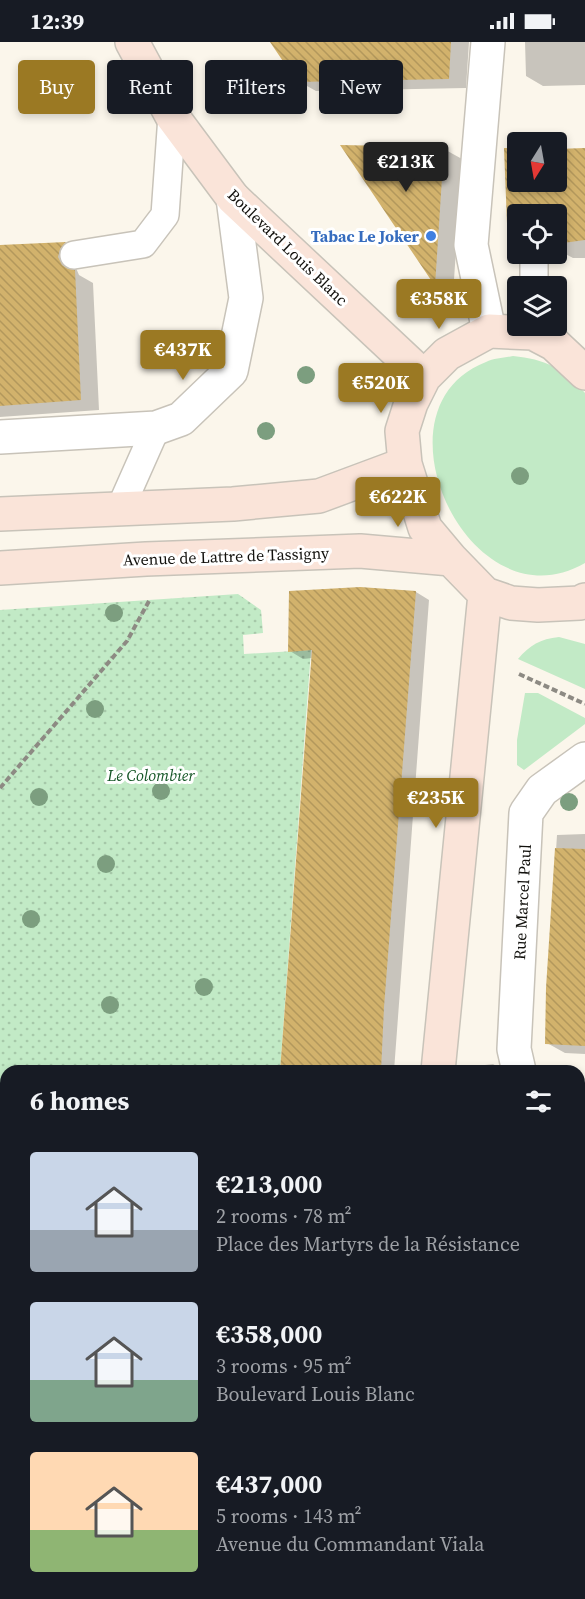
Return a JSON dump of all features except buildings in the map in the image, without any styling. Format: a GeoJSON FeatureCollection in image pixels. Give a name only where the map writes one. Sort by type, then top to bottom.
{"type":"FeatureCollection","features":[{"type":"Feature","properties":{"kind":"main road","name":"Boulevard Louis Blanc"},"geometry":{"type":"LineString","coordinates":[[132,42],[172,116],[234,198],[424,377]]}},
{"type":"Feature","properties":{"kind":"main road"},"geometry":{"type":"LineString","coordinates":[[507,330],[489,331],[447,354],[424,377],[411,403],[402,431],[405,464],[425,528],[485,594],[511,603],[583,604]]}},
{"type":"Feature","properties":{"kind":"main road"},"geometry":{"type":"LineString","coordinates":[[543,336],[585,374]]}},
{"type":"Feature","properties":{"kind":"main road"},"geometry":{"type":"LineString","coordinates":[[0,514],[233,504],[319,496],[405,464]]}},
{"type":"Feature","properties":{"kind":"main road","name":"Avenue de Lattre de Tassigny"},"geometry":{"type":"LineString","coordinates":[[0,568],[146,559],[360,551],[451,559]]}},
{"type":"Feature","properties":{"kind":"main road"},"geometry":{"type":"LineString","coordinates":[[439,1065],[485,594]]}},
{"type":"Feature","properties":{"kind":"street"},"geometry":{"type":"LineString","coordinates":[[488,42],[471,245],[489,331]]}},
{"type":"Feature","properties":{"kind":"street"},"geometry":{"type":"LineString","coordinates":[[0,437],[156,428],[181,418],[231,371],[246,298],[234,198]]}},
{"type":"Feature","properties":{"kind":"street","name":"Rue Marcel Paul"},"geometry":{"type":"LineString","coordinates":[[518,1065],[514,1049],[526,813],[542,790],[585,759]]}},
{"type":"Feature","properties":{"kind":"lane"},"geometry":{"type":"LineString","coordinates":[[74,255],[143,244],[165,214],[172,116]]}},
{"type":"Feature","properties":{"kind":"lane"},"geometry":{"type":"LineString","coordinates":[[120,508],[156,428]]}},
{"type":"Feature","properties":{"kind":"path"},"geometry":{"type":"LineString","coordinates":[[0,788],[127,641],[149,601]]}},
{"type":"Feature","properties":{"kind":"path"},"geometry":{"type":"LineString","coordinates":[[477,666],[524,675],[585,704]]}},
{"type":"Feature","properties":{"kind":"green space"},"geometry":{"type":"Polygon","coordinates":[[[513,356],[553,366],[569,377],[585,393],[585,563],[543,575],[504,566],[471,541],[447,505],[434,463],[435,422],[451,387],[486,362],[513,356]]]}},
{"type":"Feature","properties":{"kind":"green space","name":"Le Colombier"},"geometry":{"type":"Polygon","coordinates":[[[238,594],[261,610],[263,633],[243,635],[244,654],[311,650],[280,1065],[0,1065],[0,610],[238,594]]]}},
{"type":"Feature","properties":{"kind":"green space"},"geometry":{"type":"Polygon","coordinates":[[[559,637],[585,644],[585,689],[518,659],[536,643],[559,637]]]}},
{"type":"Feature","properties":{"kind":"green space"},"geometry":{"type":"Polygon","coordinates":[[[525,693],[538,693],[585,718],[585,724],[524,770],[517,765],[517,740],[525,693]]]}},
{"type":"Feature","properties":{"kind":"place","name":"Tabac Le Joker"},"geometry":{"type":"Point","coordinates":[431,236]}}]}
